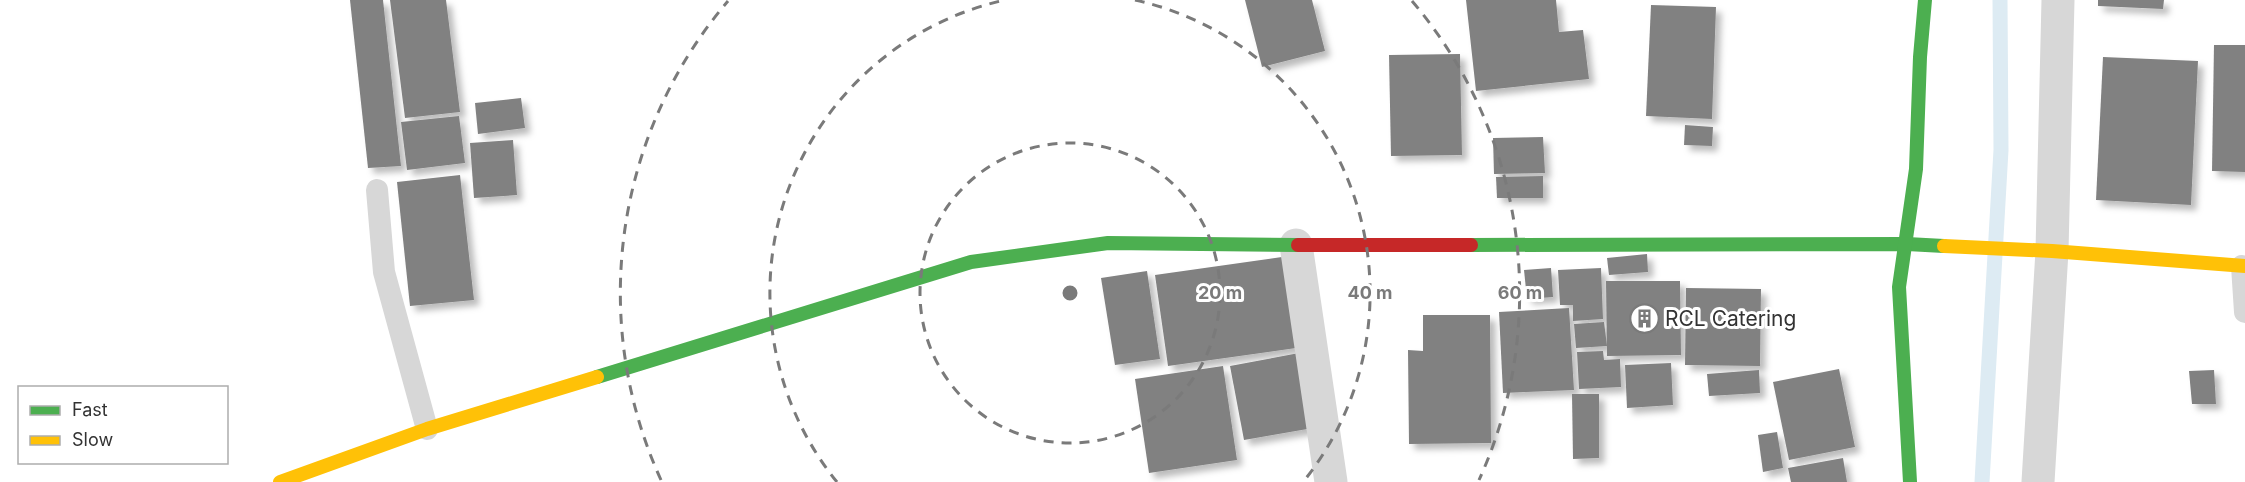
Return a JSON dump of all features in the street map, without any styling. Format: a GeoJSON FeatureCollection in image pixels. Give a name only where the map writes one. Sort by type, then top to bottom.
{"type":"FeatureCollection","features":[{"type":"Feature","properties":{"kind":"street"},"geometry":{"type":"LineString","coordinates":[[1910,482],[1899,287],[1916,169],[1920,57],[1925,0]]}},
{"type":"Feature","properties":{"kind":"street"},"geometry":{"type":"LineString","coordinates":[[2038,482],[2052,251],[2058,0]]}},
{"type":"Feature","properties":{"kind":"street"},"geometry":{"type":"LineString","coordinates":[[280,482],[427,429],[971,262],[1108,243],[1906,244],[2052,251],[2244,266]]}},
{"type":"Feature","properties":{"kind":"street"},"geometry":{"type":"LineString","coordinates":[[1296,245],[1331,482]]}},
{"type":"Feature","properties":{"kind":"lane"},"geometry":{"type":"LineString","coordinates":[[377,190],[384,272],[427,429]]}},
{"type":"Feature","properties":{"kind":"lane"},"geometry":{"type":"LineString","coordinates":[[2244,266],[2245,312]]}},
{"type":"Feature","properties":{"kind":"building"},"geometry":{"type":"Polygon","coordinates":[[[350,0],[383,0],[401,166],[368,168],[350,0]]]}},
{"type":"Feature","properties":{"kind":"building"},"geometry":{"type":"Polygon","coordinates":[[[390,0],[446,0],[460,112],[405,118],[390,0]]]}},
{"type":"Feature","properties":{"kind":"building"},"geometry":{"type":"Polygon","coordinates":[[[1245,0],[1312,0],[1325,51],[1262,67],[1245,0]]]}},
{"type":"Feature","properties":{"kind":"building"},"geometry":{"type":"Polygon","coordinates":[[[1466,0],[1556,0],[1559,32],[1583,30],[1589,79],[1476,91],[1466,0]]]}},
{"type":"Feature","properties":{"kind":"building"},"geometry":{"type":"Polygon","coordinates":[[[2098,0],[2164,0],[2163,9],[2098,6],[2098,0]]]}},
{"type":"Feature","properties":{"kind":"building"},"geometry":{"type":"Polygon","coordinates":[[[1651,5],[1716,7],[1712,119],[1646,116],[1651,5]]]}},
{"type":"Feature","properties":{"kind":"building"},"geometry":{"type":"Polygon","coordinates":[[[2214,45],[2245,45],[2245,172],[2212,171],[2214,45]]]}},
{"type":"Feature","properties":{"kind":"building"},"geometry":{"type":"Polygon","coordinates":[[[1460,54],[1462,155],[1391,156],[1389,55],[1460,54]]]}},
{"type":"Feature","properties":{"kind":"building"},"geometry":{"type":"Polygon","coordinates":[[[2103,57],[2198,61],[2191,205],[2096,200],[2103,57]]]}},
{"type":"Feature","properties":{"kind":"building"},"geometry":{"type":"Polygon","coordinates":[[[521,98],[525,128],[478,134],[475,103],[521,98]]]}},
{"type":"Feature","properties":{"kind":"building"},"geometry":{"type":"Polygon","coordinates":[[[459,116],[465,163],[407,170],[401,122],[459,116]]]}},
{"type":"Feature","properties":{"kind":"building"},"geometry":{"type":"Polygon","coordinates":[[[1685,125],[1713,127],[1712,146],[1684,145],[1685,125]]]}},
{"type":"Feature","properties":{"kind":"building"},"geometry":{"type":"Polygon","coordinates":[[[1543,137],[1545,173],[1494,174],[1493,138],[1543,137]]]}},
{"type":"Feature","properties":{"kind":"building"},"geometry":{"type":"Polygon","coordinates":[[[513,140],[517,195],[474,198],[470,143],[513,140]]]}},
{"type":"Feature","properties":{"kind":"building"},"geometry":{"type":"Polygon","coordinates":[[[460,175],[474,300],[410,306],[397,182],[460,175]]]}},
{"type":"Feature","properties":{"kind":"building"},"geometry":{"type":"Polygon","coordinates":[[[1543,176],[1543,198],[1497,198],[1496,177],[1543,176]]]}},
{"type":"Feature","properties":{"kind":"building"},"geometry":{"type":"Polygon","coordinates":[[[1647,254],[1648,272],[1609,275],[1607,258],[1647,254]]]}},
{"type":"Feature","properties":{"kind":"building"},"geometry":{"type":"Polygon","coordinates":[[[1282,257],[1296,348],[1168,366],[1155,275],[1282,257]]]}},
{"type":"Feature","properties":{"kind":"building"},"geometry":{"type":"Polygon","coordinates":[[[1551,268],[1553,297],[1527,299],[1524,270],[1551,268]]]}},
{"type":"Feature","properties":{"kind":"building"},"geometry":{"type":"Polygon","coordinates":[[[1601,268],[1603,319],[1573,321],[1573,305],[1560,305],[1558,270],[1601,268]]]}},
{"type":"Feature","properties":{"kind":"building"},"geometry":{"type":"Polygon","coordinates":[[[1147,271],[1160,359],[1115,365],[1101,278],[1147,271]]]}},
{"type":"Feature","properties":{"kind":"building","name":"RCL Catering"},"geometry":{"type":"Polygon","coordinates":[[[1606,281],[1680,281],[1681,355],[1607,356],[1606,281]]]}},
{"type":"Feature","properties":{"kind":"building"},"geometry":{"type":"Polygon","coordinates":[[[1686,288],[1761,289],[1760,366],[1685,365],[1686,288]]]}},
{"type":"Feature","properties":{"kind":"building"},"geometry":{"type":"Polygon","coordinates":[[[1569,308],[1574,390],[1503,393],[1499,312],[1569,308]]]}},
{"type":"Feature","properties":{"kind":"building"},"geometry":{"type":"Polygon","coordinates":[[[1423,315],[1490,315],[1491,443],[1409,444],[1408,350],[1423,351],[1423,315]]]}},
{"type":"Feature","properties":{"kind":"building"},"geometry":{"type":"Polygon","coordinates":[[[1604,322],[1607,346],[1576,348],[1574,324],[1604,322]]]}},
{"type":"Feature","properties":{"kind":"building"},"geometry":{"type":"Polygon","coordinates":[[[1603,351],[1604,360],[1620,359],[1621,387],[1579,389],[1577,352],[1603,351]]]}},
{"type":"Feature","properties":{"kind":"building"},"geometry":{"type":"Polygon","coordinates":[[[1299,353],[1313,428],[1244,440],[1230,366],[1299,353]]]}},
{"type":"Feature","properties":{"kind":"building"},"geometry":{"type":"Polygon","coordinates":[[[1671,363],[1673,405],[1627,408],[1625,365],[1671,363]]]}},
{"type":"Feature","properties":{"kind":"building"},"geometry":{"type":"Polygon","coordinates":[[[1223,366],[1237,460],[1149,473],[1135,379],[1223,366]]]}},
{"type":"Feature","properties":{"kind":"building"},"geometry":{"type":"Polygon","coordinates":[[[1839,369],[1855,447],[1789,460],[1773,382],[1839,369]]]}},
{"type":"Feature","properties":{"kind":"building"},"geometry":{"type":"Polygon","coordinates":[[[1759,370],[1760,393],[1709,396],[1707,374],[1759,370]]]}},
{"type":"Feature","properties":{"kind":"building"},"geometry":{"type":"Polygon","coordinates":[[[2214,370],[2216,404],[2192,404],[2189,371],[2214,370]]]}},
{"type":"Feature","properties":{"kind":"building"},"geometry":{"type":"Polygon","coordinates":[[[1572,394],[1599,394],[1599,458],[1573,459],[1572,394]]]}},
{"type":"Feature","properties":{"kind":"building"},"geometry":{"type":"Polygon","coordinates":[[[1777,432],[1783,468],[1763,472],[1758,435],[1777,432]]]}},
{"type":"Feature","properties":{"kind":"building"},"geometry":{"type":"Polygon","coordinates":[[[1843,458],[1847,482],[1791,482],[1788,468],[1843,458]]]}},
{"type":"Feature","properties":{"kind":"waterway"},"geometry":{"type":"LineString","coordinates":[[1982,482],[2001,150],[2000,0]]}},
{"type":"Feature","properties":{"kind":"traffic: fast"},"geometry":{"type":"LineString","coordinates":[[1910,482],[1899,287],[1916,169],[1920,57],[1925,0]]}},
{"type":"Feature","properties":{"kind":"traffic: fast"},"geometry":{"type":"LineString","coordinates":[[597,377],[971,262],[1108,243],[1298,245]]}},
{"type":"Feature","properties":{"kind":"traffic: fast"},"geometry":{"type":"LineString","coordinates":[[1471,245],[1907,244],[1944,246]]}},
{"type":"Feature","properties":{"kind":"traffic: slow"},"geometry":{"type":"LineString","coordinates":[[1944,246],[2052,251],[2245,266]]}},
{"type":"Feature","properties":{"kind":"traffic: slow"},"geometry":{"type":"LineString","coordinates":[[280,482],[427,429],[597,377]]}},
{"type":"Feature","properties":{"kind":"traffic: jam"},"geometry":{"type":"LineString","coordinates":[[1298,245],[1471,245]]}},
{"type":"Feature","properties":{"kind":"place","name":"RCL Catering"},"geometry":{"type":"Point","coordinates":[1644,318]}}]}
